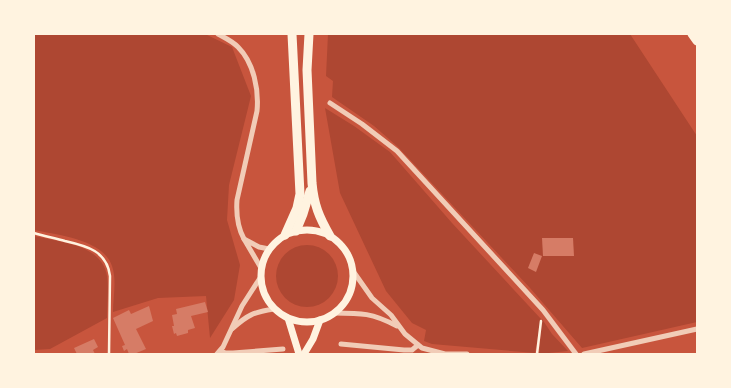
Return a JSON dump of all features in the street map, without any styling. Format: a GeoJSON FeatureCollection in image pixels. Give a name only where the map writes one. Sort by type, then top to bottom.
{"type":"FeatureCollection","features":[{"type":"Feature","properties":{"kind":"highway"},"geometry":{"type":"LineString","coordinates":[[285,235],[297,208],[300,194],[292,34]]}},
{"type":"Feature","properties":{"kind":"highway"},"geometry":{"type":"LineString","coordinates":[[309,34],[307,70],[312,183],[318,214],[330,236]]}},
{"type":"Feature","properties":{"kind":"highway"},"geometry":{"type":"LineString","coordinates":[[692,34],[697,41]]}},
{"type":"Feature","properties":{"kind":"highway"},"geometry":{"type":"LineString","coordinates":[[296,231],[312,183]]}},
{"type":"Feature","properties":{"kind":"main road"},"geometry":{"type":"LineString","coordinates":[[313,230],[330,236],[348,254],[353,271],[351,290],[347,299],[334,313],[320,320],[304,322],[288,318],[274,309],[264,295],[260,278],[264,258],[276,241],[296,231],[313,230]]}},
{"type":"Feature","properties":{"kind":"main road"},"geometry":{"type":"LineString","coordinates":[[288,318],[299,354]]}},
{"type":"Feature","properties":{"kind":"main road"},"geometry":{"type":"LineString","coordinates":[[304,354],[313,339],[320,320]]}},
{"type":"Feature","properties":{"kind":"street"},"geometry":{"type":"LineString","coordinates":[[218,34],[230,40],[242,51],[256,85],[257,111],[237,200],[237,221],[244,239],[261,268]]}},
{"type":"Feature","properties":{"kind":"street"},"geometry":{"type":"LineString","coordinates":[[330,103],[368,128],[397,151],[543,310],[576,354]]}},
{"type":"Feature","properties":{"kind":"street"},"geometry":{"type":"LineString","coordinates":[[244,239],[259,247],[269,249]]}},
{"type":"Feature","properties":{"kind":"street"},"geometry":{"type":"LineString","coordinates":[[353,271],[372,298],[391,315],[399,328]]}},
{"type":"Feature","properties":{"kind":"street"},"geometry":{"type":"LineString","coordinates":[[218,353],[223,347],[242,306],[260,278]]}},
{"type":"Feature","properties":{"kind":"street"},"geometry":{"type":"LineString","coordinates":[[232,329],[250,315],[274,309]]}},
{"type":"Feature","properties":{"kind":"street"},"geometry":{"type":"LineString","coordinates":[[334,313],[370,314],[399,328],[422,348],[445,354],[467,354]]}},
{"type":"Feature","properties":{"kind":"street"},"geometry":{"type":"LineString","coordinates":[[584,354],[697,329]]}},
{"type":"Feature","properties":{"kind":"street"},"geometry":{"type":"LineString","coordinates":[[341,344],[404,350],[412,350],[418,345]]}},
{"type":"Feature","properties":{"kind":"street"},"geometry":{"type":"LineString","coordinates":[[218,353],[283,349]]}},
{"type":"Feature","properties":{"kind":"path"},"geometry":{"type":"LineString","coordinates":[[34,233],[81,244],[99,254],[107,264],[111,285],[109,354]]}},
{"type":"Feature","properties":{"kind":"path"},"geometry":{"type":"LineString","coordinates":[[537,354],[543,310]]}},
{"type":"Feature","properties":{"kind":"shaded area"},"geometry":{"type":"Polygon","coordinates":[[[34,34],[205,34],[232,47],[251,96],[229,185],[227,220],[240,265],[234,300],[210,338],[206,296],[158,298],[113,312],[114,277],[112,266],[107,257],[89,244],[66,236],[34,230],[34,34]]]}},
{"type":"Feature","properties":{"kind":"shaded area"},"geometry":{"type":"Polygon","coordinates":[[[328,34],[630,34],[697,136],[697,322],[582,348],[530,288],[398,147],[374,126],[332,97],[333,81],[326,76],[328,34]]]}},
{"type":"Feature","properties":{"kind":"shaded area"},"geometry":{"type":"Polygon","coordinates":[[[325,108],[390,152],[452,223],[541,319],[535,353],[432,344],[424,341],[426,330],[412,323],[386,291],[340,193],[325,108]]]}},
{"type":"Feature","properties":{"kind":"shaded area"},"geometry":{"type":"Polygon","coordinates":[[[34,236],[78,246],[88,251],[97,257],[103,265],[107,276],[107,318],[50,349],[34,350],[34,236]]]}},
{"type":"Feature","properties":{"kind":"shaded area"},"geometry":{"type":"Polygon","coordinates":[[[301,245],[313,245],[329,254],[336,264],[338,276],[336,288],[329,298],[313,307],[301,307],[290,302],[281,293],[276,282],[276,270],[281,259],[290,250],[301,245]]]}},
{"type":"Feature","properties":{"kind":"shaded area"},"geometry":{"type":"Polygon","coordinates":[[[542,319],[552,334],[568,351],[539,354],[542,319]]]}},
{"type":"Feature","properties":{"kind":"building"},"geometry":{"type":"Polygon","coordinates":[[[542,238],[573,238],[574,256],[543,256],[542,238]]]}},
{"type":"Feature","properties":{"kind":"building"},"geometry":{"type":"Polygon","coordinates":[[[534,253],[542,256],[536,272],[528,268],[534,253]]]}},
{"type":"Feature","properties":{"kind":"building"},"geometry":{"type":"Polygon","coordinates":[[[205,302],[208,312],[191,316],[195,328],[188,330],[188,333],[177,336],[176,333],[174,334],[172,315],[177,314],[176,309],[205,302]]]}},
{"type":"Feature","properties":{"kind":"building"},"geometry":{"type":"Polygon","coordinates":[[[149,306],[153,321],[136,329],[146,349],[129,354],[127,349],[124,351],[122,346],[125,345],[113,318],[129,310],[131,314],[149,306]]]}},
{"type":"Feature","properties":{"kind":"building"},"geometry":{"type":"Polygon","coordinates":[[[94,339],[98,347],[93,350],[95,354],[77,354],[74,348],[94,339]]]}}]}
